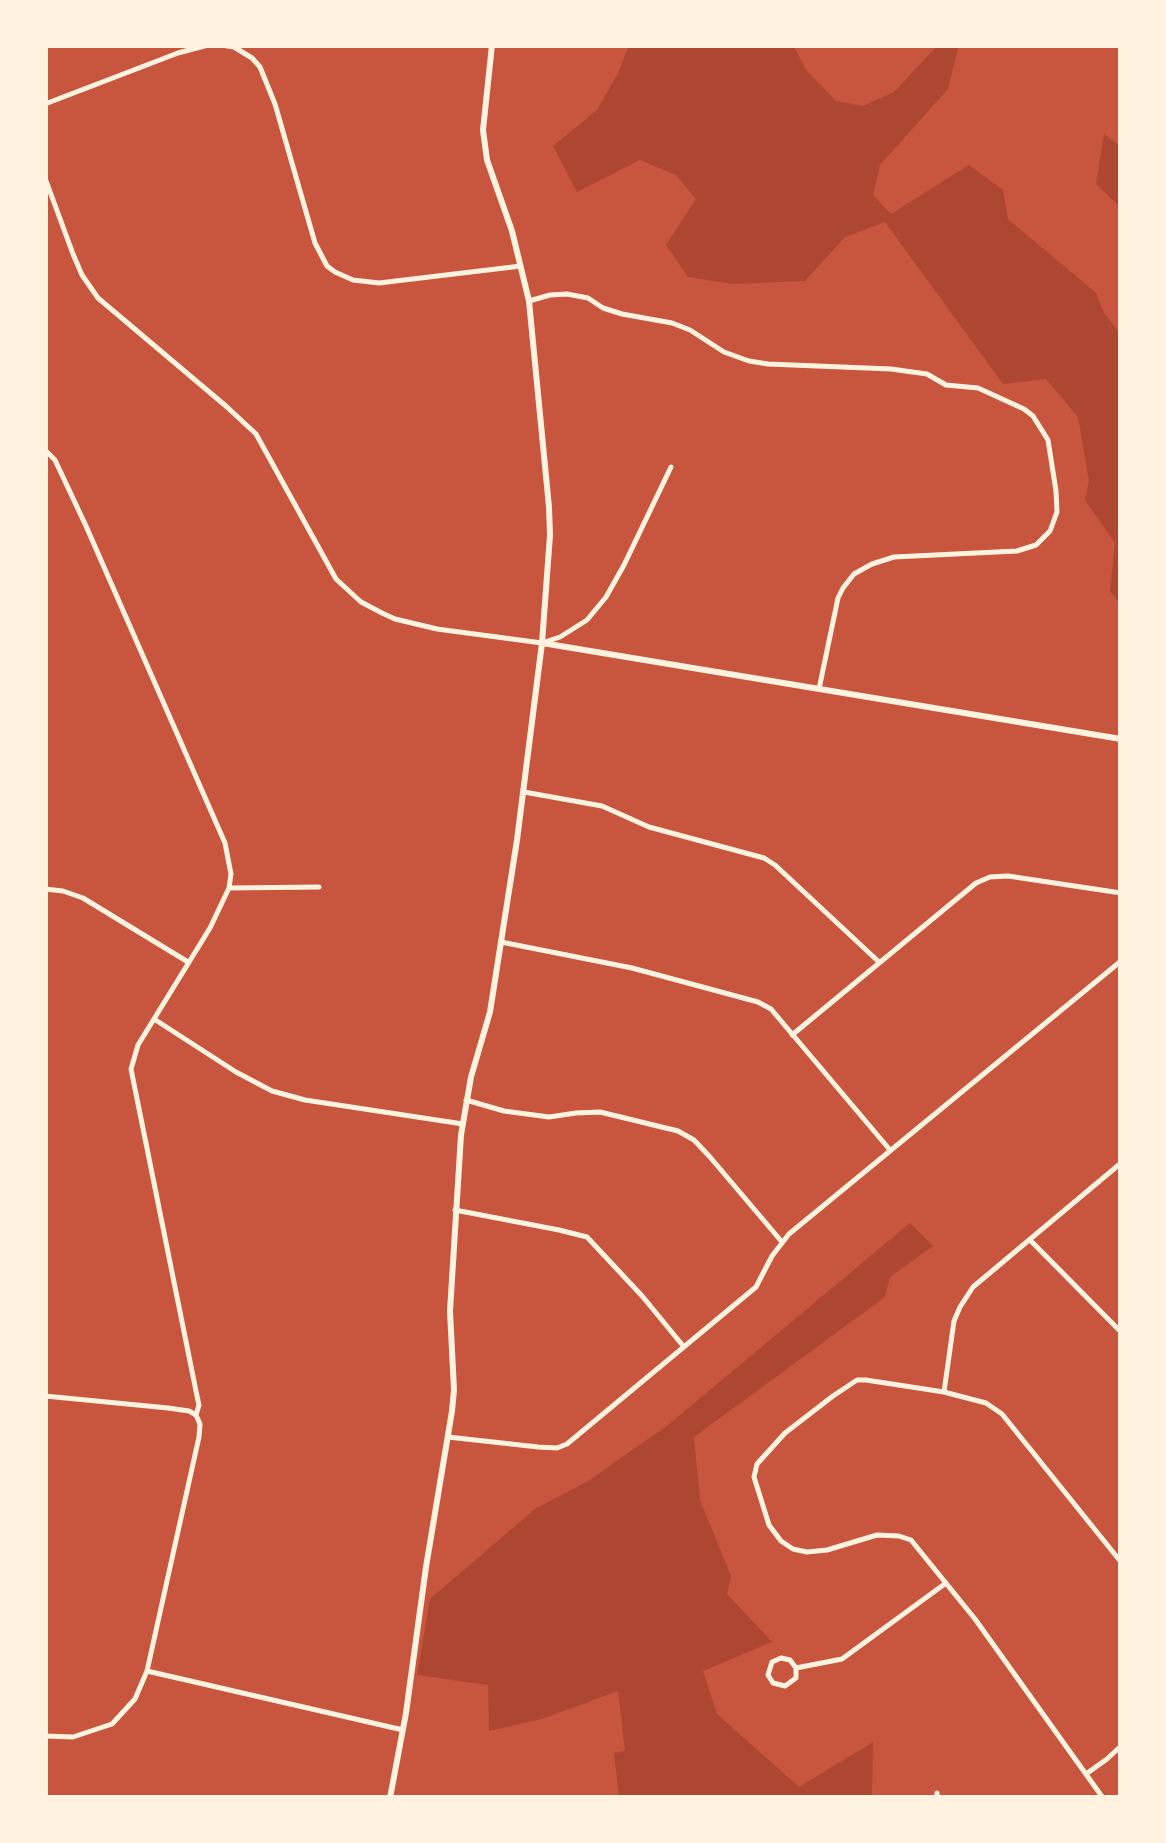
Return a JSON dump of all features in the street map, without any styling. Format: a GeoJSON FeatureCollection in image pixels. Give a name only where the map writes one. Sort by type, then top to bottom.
{"type":"FeatureCollection","features":[{"type":"Feature","properties":{"kind":"main road"},"geometry":{"type":"LineString","coordinates":[[390,1798],[404,1730],[454,1390],[450,1311],[466,1100],[490,1012],[524,792],[549,555],[550,507],[530,301],[482,130],[492,45]]}},
{"type":"Feature","properties":{"kind":"main road"},"geometry":{"type":"LineString","coordinates":[[542,643],[1121,739]]}},
{"type":"Feature","properties":{"kind":"street"},"geometry":{"type":"LineString","coordinates":[[45,104],[208,45]]}},
{"type":"Feature","properties":{"kind":"street"},"geometry":{"type":"LineString","coordinates":[[221,45],[234,47],[260,67],[275,104],[315,244],[327,266],[335,272],[354,280],[379,283],[521,266]]}},
{"type":"Feature","properties":{"kind":"street"},"geometry":{"type":"LineString","coordinates":[[45,178],[72,254],[98,298],[256,434],[336,579],[361,602],[395,619],[436,629],[542,643],[576,629],[597,609],[619,575],[671,467]]}},
{"type":"Feature","properties":{"kind":"street"},"geometry":{"type":"LineString","coordinates":[[530,301],[568,294],[588,298],[622,314],[690,330],[724,352],[748,361],[928,374],[946,385],[978,388],[1033,416],[1048,440],[1056,491],[1057,512],[1042,541],[1010,552],[894,556],[854,574],[838,598],[819,689]]}},
{"type":"Feature","properties":{"kind":"street"},"geometry":{"type":"LineString","coordinates":[[45,450],[55,460],[86,526],[225,842],[231,867],[229,888],[210,928],[134,1053],[131,1078],[197,1396],[199,1437],[148,1671],[128,1708],[112,1724],[73,1737],[45,1736]]}},
{"type":"Feature","properties":{"kind":"street"},"geometry":{"type":"LineString","coordinates":[[524,792],[602,806],[649,827],[764,858],[879,962]]}},
{"type":"Feature","properties":{"kind":"street"},"geometry":{"type":"LineString","coordinates":[[792,1034],[976,882],[1008,876],[1121,893]]}},
{"type":"Feature","properties":{"kind":"street"},"geometry":{"type":"LineString","coordinates":[[229,888],[318,887]]}},
{"type":"Feature","properties":{"kind":"street"},"geometry":{"type":"LineString","coordinates":[[45,889],[63,891],[90,902],[188,962]]}},
{"type":"Feature","properties":{"kind":"street"},"geometry":{"type":"LineString","coordinates":[[500,942],[616,965],[758,1002],[771,1009],[890,1150]]}},
{"type":"Feature","properties":{"kind":"street"},"geometry":{"type":"LineString","coordinates":[[448,1438],[556,1448],[566,1444],[756,1288],[788,1234],[1121,961]]}},
{"type":"Feature","properties":{"kind":"street"},"geometry":{"type":"LineString","coordinates":[[153,1019],[272,1091],[305,1100],[463,1124]]}},
{"type":"Feature","properties":{"kind":"street"},"geometry":{"type":"LineString","coordinates":[[466,1100],[549,1118],[600,1112],[678,1130],[694,1140],[782,1242]]}},
{"type":"Feature","properties":{"kind":"street"},"geometry":{"type":"LineString","coordinates":[[944,1392],[950,1339],[960,1307],[984,1276],[1121,1163]]}},
{"type":"Feature","properties":{"kind":"street"},"geometry":{"type":"LineString","coordinates":[[455,1210],[587,1238],[684,1347]]}},
{"type":"Feature","properties":{"kind":"street"},"geometry":{"type":"LineString","coordinates":[[1030,1240],[1121,1332]]}},
{"type":"Feature","properties":{"kind":"street"},"geometry":{"type":"LineString","coordinates":[[1103,1798],[911,1540],[877,1535],[815,1553],[793,1549],[769,1525],[754,1478],[757,1464],[785,1434],[857,1380],[944,1392],[986,1403],[1002,1414],[1121,1562]]}},
{"type":"Feature","properties":{"kind":"street"},"geometry":{"type":"LineString","coordinates":[[45,1396],[196,1414]]}},
{"type":"Feature","properties":{"kind":"street"},"geometry":{"type":"LineString","coordinates":[[796,1668],[842,1659],[946,1583]]}},
{"type":"Feature","properties":{"kind":"street"},"geometry":{"type":"LineString","coordinates":[[781,1658],[790,1660],[796,1668],[796,1678],[786,1686],[773,1683],[768,1675],[772,1662],[781,1658]]}},
{"type":"Feature","properties":{"kind":"street"},"geometry":{"type":"LineString","coordinates":[[148,1671],[404,1730]]}},
{"type":"Feature","properties":{"kind":"street"},"geometry":{"type":"LineString","coordinates":[[1086,1774],[1121,1746]]}},
{"type":"Feature","properties":{"kind":"shaded area"},"geometry":{"type":"Polygon","coordinates":[[[629,45],[793,45],[807,71],[836,101],[863,106],[894,92],[938,45],[959,45],[948,89],[880,165],[873,195],[891,214],[969,165],[1003,190],[1008,219],[1096,293],[1103,311],[1121,335],[1121,605],[1110,591],[1115,543],[1085,500],[1089,481],[1078,417],[1046,379],[1003,384],[885,222],[845,237],[805,281],[733,284],[688,277],[666,245],[696,199],[676,175],[640,160],[577,192],[553,146],[597,110],[629,45]]]}},
{"type":"Feature","properties":{"kind":"shaded area"},"geometry":{"type":"Polygon","coordinates":[[[1104,134],[1121,147],[1121,208],[1096,184],[1104,134]]]}},
{"type":"Feature","properties":{"kind":"shaded area"},"geometry":{"type":"Polygon","coordinates":[[[910,1223],[933,1246],[890,1277],[885,1297],[694,1437],[700,1500],[731,1576],[727,1594],[772,1642],[703,1671],[717,1714],[799,1787],[873,1742],[872,1798],[619,1798],[614,1753],[625,1751],[618,1691],[542,1719],[489,1731],[488,1685],[417,1675],[430,1599],[535,1509],[588,1481],[668,1425],[910,1223]]]}}]}
